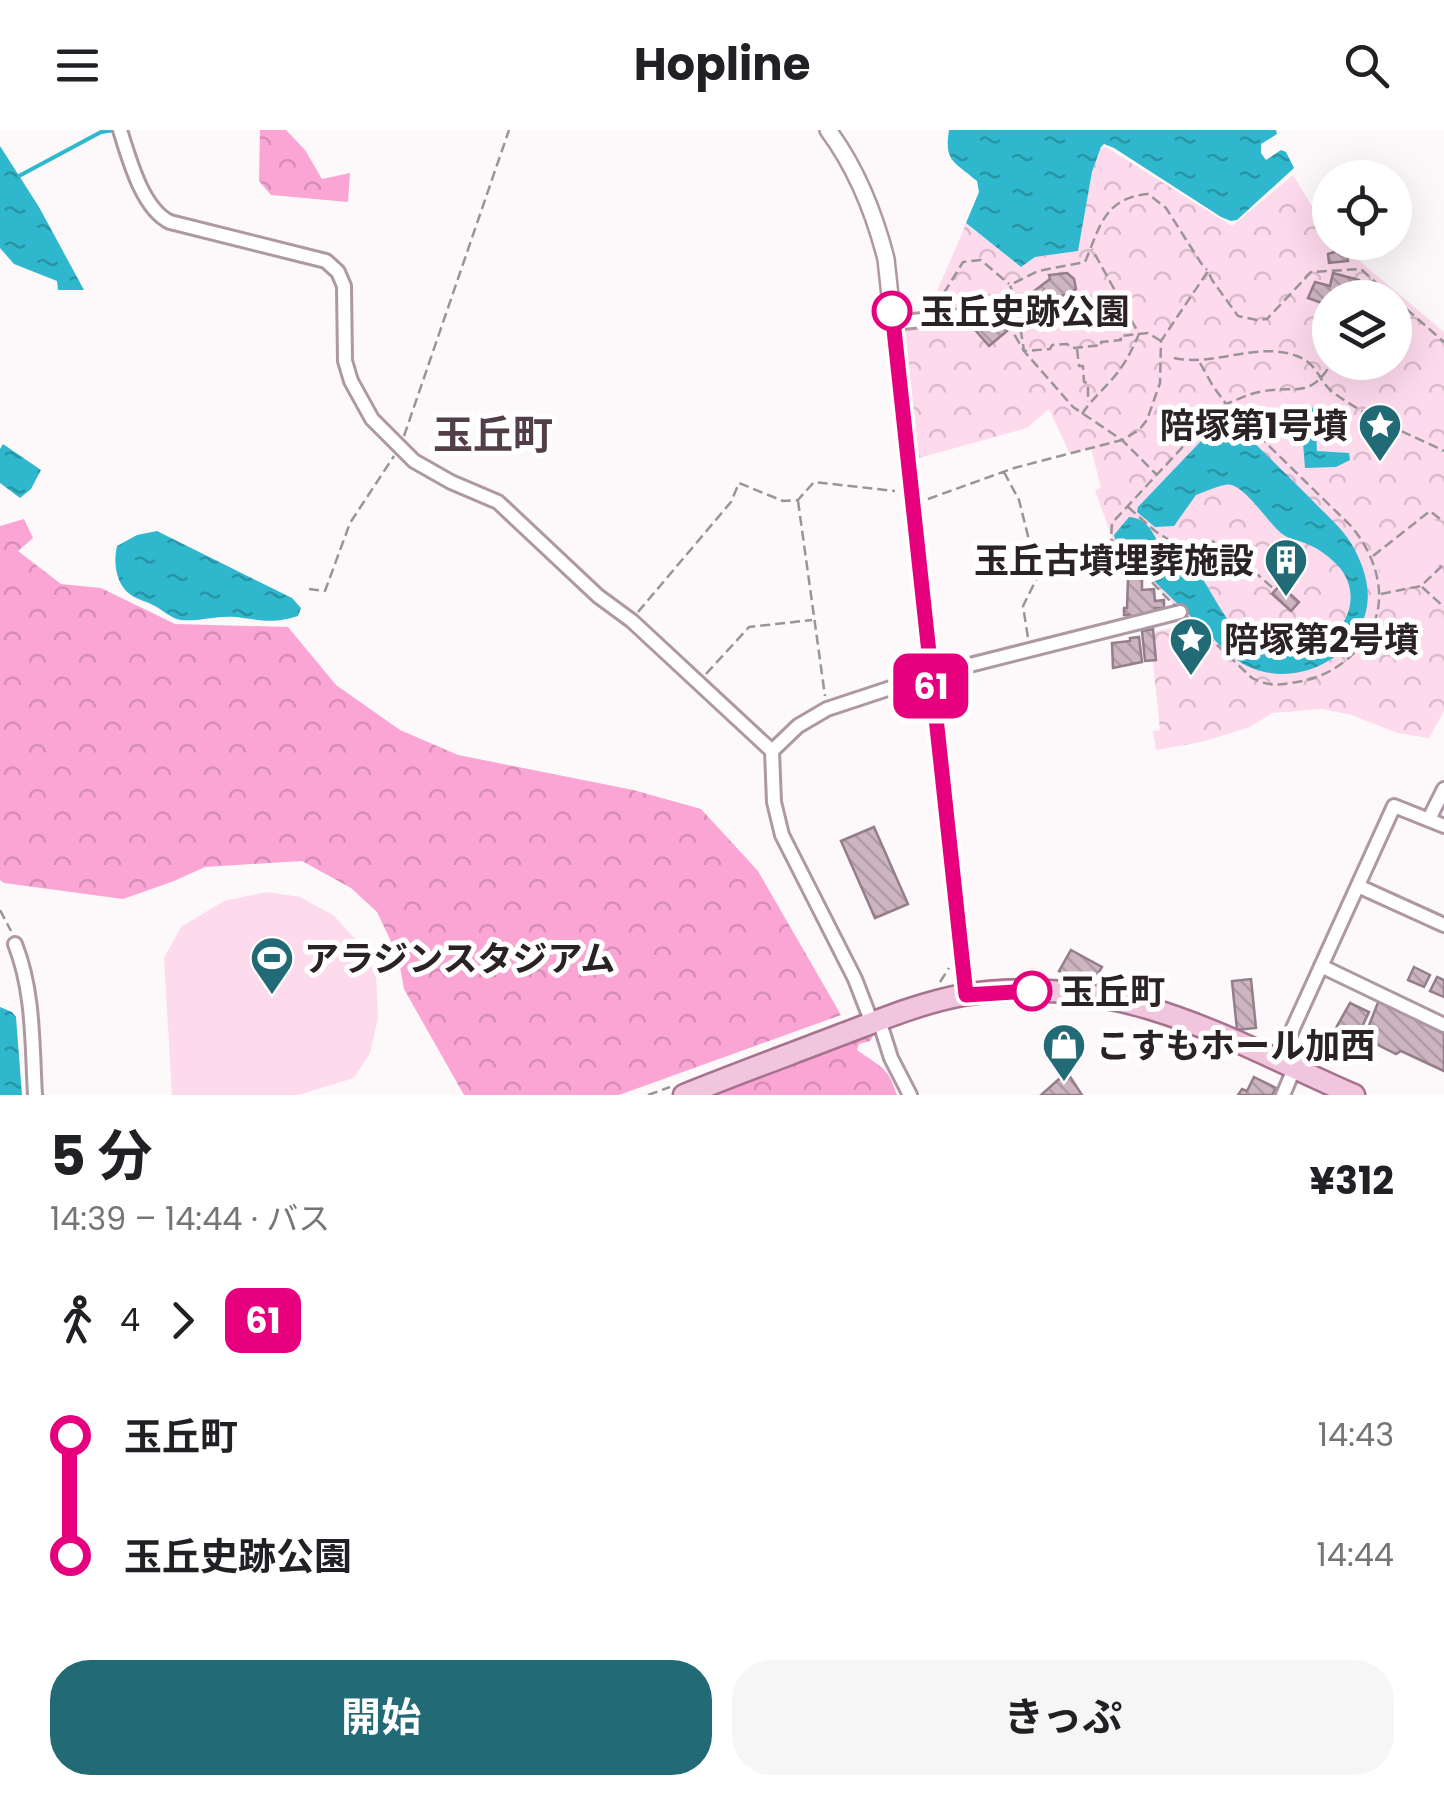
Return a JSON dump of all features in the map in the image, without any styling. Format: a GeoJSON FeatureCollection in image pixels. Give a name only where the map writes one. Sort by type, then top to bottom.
{"type":"FeatureCollection","features":[{"type":"Feature","properties":{"kind":"main road"},"geometry":{"type":"LineString","coordinates":[[684,1095],[920,1006],[966,995],[1032,991],[1114,1000],[1152,1009],[1354,1095]]}},
{"type":"Feature","properties":{"kind":"street"},"geometry":{"type":"LineString","coordinates":[[120,130],[146,198],[161,218],[326,260],[338,272],[344,286],[345,360],[351,382],[372,419],[414,462],[498,502],[772,751],[774,802],[782,834],[910,1095]]}},
{"type":"Feature","properties":{"kind":"street"},"geometry":{"type":"LineString","coordinates":[[828,130],[862,185],[886,259],[966,995]]}},
{"type":"Feature","properties":{"kind":"street"},"geometry":{"type":"LineString","coordinates":[[893,322],[1001,312]]}},
{"type":"Feature","properties":{"kind":"street"},"geometry":{"type":"LineString","coordinates":[[772,751],[798,726],[827,709],[930,675],[1180,612]]}},
{"type":"Feature","properties":{"kind":"street"},"geometry":{"type":"LineString","coordinates":[[1430,820],[1444,789]]}},
{"type":"Feature","properties":{"kind":"street"},"geometry":{"type":"LineString","coordinates":[[1282,1095],[1286,1065],[1321,966],[1394,806],[1444,826]]}},
{"type":"Feature","properties":{"kind":"street"},"geometry":{"type":"LineString","coordinates":[[1358,886],[1444,925]]}},
{"type":"Feature","properties":{"kind":"street"},"geometry":{"type":"LineString","coordinates":[[15,944],[29,994],[35,1095]]}},
{"type":"Feature","properties":{"kind":"street"},"geometry":{"type":"LineString","coordinates":[[1321,966],[1444,1025]]}},
{"type":"Feature","properties":{"kind":"path"},"geometry":{"type":"LineString","coordinates":[[310,589],[326,590],[350,523],[400,446],[510,130]]}},
{"type":"Feature","properties":{"kind":"path"},"geometry":{"type":"LineString","coordinates":[[1010,285],[1038,271],[1085,262],[1104,218],[1115,204],[1130,196],[1148,194],[1166,208],[1238,316],[1267,319],[1310,272],[1361,268],[1373,280]]}},
{"type":"Feature","properties":{"kind":"path"},"geometry":{"type":"LineString","coordinates":[[1092,247],[1138,334]]}},
{"type":"Feature","properties":{"kind":"path"},"geometry":{"type":"LineString","coordinates":[[929,320],[963,262],[980,260],[1010,285],[1024,351]]}},
{"type":"Feature","properties":{"kind":"path"},"geometry":{"type":"LineString","coordinates":[[632,622],[731,502],[740,483],[783,501],[798,500],[814,482],[911,499],[1122,440],[1139,430],[1148,420],[1160,383],[1161,341],[1208,270]]}},
{"type":"Feature","properties":{"kind":"path"},"geometry":{"type":"LineString","coordinates":[[1001,312],[1024,351],[1082,414],[1122,440],[1157,474]]}},
{"type":"Feature","properties":{"kind":"path"},"geometry":{"type":"LineString","coordinates":[[1412,314],[1444,342]]}},
{"type":"Feature","properties":{"kind":"path"},"geometry":{"type":"LineString","coordinates":[[1024,351],[1050,349],[1052,345],[1102,345],[1121,340],[1120,336],[1148,333],[1161,341]]}},
{"type":"Feature","properties":{"kind":"path"},"geometry":{"type":"LineString","coordinates":[[1082,414],[1129,356],[1138,334]]}},
{"type":"Feature","properties":{"kind":"path"},"geometry":{"type":"LineString","coordinates":[[1077,348],[1078,366],[1083,366],[1084,382],[1088,383],[1088,404]]}},
{"type":"Feature","properties":{"kind":"path"},"geometry":{"type":"LineString","coordinates":[[1174,358],[1199,362],[1266,352],[1299,357],[1312,366]]}},
{"type":"Feature","properties":{"kind":"path"},"geometry":{"type":"LineString","coordinates":[[1199,362],[1226,404],[1366,544],[1380,594],[1368,633],[1358,649],[1329,673],[1314,679],[1267,685],[1244,672]]}},
{"type":"Feature","properties":{"kind":"path"},"geometry":{"type":"LineString","coordinates":[[1112,523],[1226,404],[1260,392],[1306,388],[1320,380]]}},
{"type":"Feature","properties":{"kind":"path"},"geometry":{"type":"LineString","coordinates":[[1323,380],[1330,391],[1354,407],[1444,451]]}},
{"type":"Feature","properties":{"kind":"path"},"geometry":{"type":"LineString","coordinates":[[1004,472],[1019,500],[1038,576],[1023,606],[1030,650]]}},
{"type":"Feature","properties":{"kind":"path"},"geometry":{"type":"LineString","coordinates":[[798,500],[827,709]]}},
{"type":"Feature","properties":{"kind":"path"},"geometry":{"type":"LineString","coordinates":[[1127,506],[1177,545],[1220,540],[1276,590]]}},
{"type":"Feature","properties":{"kind":"path"},"geometry":{"type":"LineString","coordinates":[[1371,557],[1430,511],[1444,522]]}},
{"type":"Feature","properties":{"kind":"path"},"geometry":{"type":"LineString","coordinates":[[1380,594],[1421,586],[1444,564]]}},
{"type":"Feature","properties":{"kind":"path"},"geometry":{"type":"LineString","coordinates":[[1421,586],[1444,607]]}},
{"type":"Feature","properties":{"kind":"path"},"geometry":{"type":"LineString","coordinates":[[697,684],[749,627],[814,620]]}},
{"type":"Feature","properties":{"kind":"path"},"geometry":{"type":"LineString","coordinates":[[0,910],[15,944]]}},
{"type":"Feature","properties":{"kind":"green space"},"geometry":{"type":"Polygon","coordinates":[[[260,130],[286,130],[305,150],[322,179],[350,173],[348,202],[271,195],[259,181],[260,130]]]}},
{"type":"Feature","properties":{"kind":"green space","name":"玉丘史跡公園"},"geometry":{"type":"Polygon","coordinates":[[[1106,147],[1232,226],[1293,175],[1312,206],[1312,260],[1358,260],[1382,280],[1312,280],[1312,380],[1412,380],[1412,305],[1444,332],[1444,711],[1429,738],[1397,733],[1352,715],[1322,709],[1272,713],[1250,727],[1156,750],[1153,731],[1160,730],[1150,633],[1191,623],[1113,540],[1095,490],[1101,488],[1091,448],[1070,454],[1049,409],[1027,428],[919,458],[903,315],[929,310],[966,224],[1021,267],[1035,257],[1078,251],[1092,172],[1101,148],[1106,147]]]}},
{"type":"Feature","properties":{"kind":"green space"},"geometry":{"type":"Polygon","coordinates":[[[1427,516],[1444,527],[1444,560],[1422,581],[1388,589],[1382,582],[1378,560],[1427,516]]]}},
{"type":"Feature","properties":{"kind":"green space"},"geometry":{"type":"Polygon","coordinates":[[[24,519],[33,538],[18,551],[61,584],[101,588],[175,624],[288,627],[336,685],[400,730],[458,755],[633,790],[701,809],[758,871],[841,1015],[619,1095],[464,1095],[404,989],[398,956],[377,912],[351,888],[302,861],[205,867],[123,899],[4,883],[0,880],[0,526],[24,519]]]}},
{"type":"Feature","properties":{"kind":"green space","name":"アラジンスタジアム"},"geometry":{"type":"Polygon","coordinates":[[[267,892],[300,897],[333,915],[358,942],[376,974],[378,1018],[370,1053],[354,1078],[298,1095],[172,1095],[164,958],[181,927],[224,901],[267,892]]]}},
{"type":"Feature","properties":{"kind":"green space"},"geometry":{"type":"Polygon","coordinates":[[[871,1026],[874,1035],[870,1041],[859,1044],[857,1050],[887,1073],[897,1095],[701,1095],[871,1026]]]}},
{"type":"Feature","properties":{"kind":"water"},"geometry":{"type":"Polygon","coordinates":[[[949,130],[1276,130],[1277,134],[1261,144],[1261,153],[1266,160],[1281,150],[1286,152],[1294,168],[1237,220],[1231,221],[1104,144],[1092,172],[1078,251],[1035,257],[1021,267],[966,223],[979,192],[977,181],[950,155],[949,130]]]}},
{"type":"Feature","properties":{"kind":"water"},"geometry":{"type":"Polygon","coordinates":[[[0,146],[84,290],[58,290],[57,281],[14,264],[0,248],[0,146]]]}},
{"type":"Feature","properties":{"kind":"water"},"geometry":{"type":"Polygon","coordinates":[[[1300,405],[1315,409],[1317,451],[1349,453],[1350,460],[1336,467],[1305,468],[1300,405]]]}},
{"type":"Feature","properties":{"kind":"water"},"geometry":{"type":"Polygon","coordinates":[[[1223,418],[1228,418],[1340,529],[1364,572],[1368,593],[1361,625],[1345,648],[1320,665],[1277,674],[1240,662],[1115,539],[1129,517],[1144,522],[1168,555],[1202,578],[1240,634],[1269,652],[1292,654],[1312,649],[1330,638],[1343,623],[1350,606],[1349,587],[1340,568],[1317,549],[1281,533],[1239,489],[1225,485],[1196,495],[1174,526],[1155,527],[1137,512],[1223,418]]]}},
{"type":"Feature","properties":{"kind":"water"},"geometry":{"type":"Polygon","coordinates":[[[3,444],[41,470],[31,489],[20,498],[0,483],[3,444]]]}},
{"type":"Feature","properties":{"kind":"water"},"geometry":{"type":"Polygon","coordinates":[[[157,531],[292,598],[301,608],[298,616],[274,621],[229,617],[181,620],[134,597],[119,580],[117,546],[137,535],[157,531]]]}},
{"type":"Feature","properties":{"kind":"water"},"geometry":{"type":"Polygon","coordinates":[[[0,1007],[16,1017],[22,1095],[0,1095],[0,1007]]]}},
{"type":"Feature","properties":{"kind":"building"},"geometry":{"type":"Polygon","coordinates":[[[1067,273],[1074,279],[1076,289],[1034,302],[1030,294],[1050,279],[1049,275],[1067,273]]]}},
{"type":"Feature","properties":{"kind":"building"},"geometry":{"type":"Polygon","coordinates":[[[1333,273],[1359,280],[1331,280],[1333,273]]]}},
{"type":"Feature","properties":{"kind":"building"},"geometry":{"type":"Polygon","coordinates":[[[994,316],[1007,331],[989,346],[976,331],[994,316]]]}},
{"type":"Feature","properties":{"kind":"building"},"geometry":{"type":"Polygon","coordinates":[[[1142,578],[1142,590],[1154,589],[1155,601],[1164,600],[1164,608],[1130,618],[1124,615],[1128,579],[1142,578]]]}},
{"type":"Feature","properties":{"kind":"building","name":"玉丘古墳埋葬施設"},"geometry":{"type":"Polygon","coordinates":[[[1280,585],[1299,602],[1291,611],[1272,594],[1280,585]]]}},
{"type":"Feature","properties":{"kind":"building"},"geometry":{"type":"Polygon","coordinates":[[[1153,629],[1156,660],[1145,661],[1142,631],[1153,629]]]}},
{"type":"Feature","properties":{"kind":"building"},"geometry":{"type":"Polygon","coordinates":[[[1139,637],[1142,662],[1113,668],[1112,643],[1139,637]]]}},
{"type":"Feature","properties":{"kind":"building"},"geometry":{"type":"Polygon","coordinates":[[[874,827],[908,904],[875,918],[841,841],[874,827]]]}},
{"type":"Feature","properties":{"kind":"building"},"geometry":{"type":"Polygon","coordinates":[[[1071,950],[1102,967],[1089,989],[1059,971],[1071,950]]]}},
{"type":"Feature","properties":{"kind":"building"},"geometry":{"type":"Polygon","coordinates":[[[1414,967],[1430,975],[1424,987],[1408,980],[1414,967]]]}},
{"type":"Feature","properties":{"kind":"building"},"geometry":{"type":"Polygon","coordinates":[[[1437,977],[1444,980],[1444,997],[1430,991],[1437,977]]]}},
{"type":"Feature","properties":{"kind":"building"},"geometry":{"type":"Polygon","coordinates":[[[1251,979],[1256,1028],[1237,1030],[1232,981],[1251,979]]]}},
{"type":"Feature","properties":{"kind":"building"},"geometry":{"type":"Polygon","coordinates":[[[1379,1000],[1444,1034],[1444,1071],[1364,1038],[1379,1000]]]}},
{"type":"Feature","properties":{"kind":"building"},"geometry":{"type":"Polygon","coordinates":[[[1350,1003],[1369,1012],[1354,1044],[1332,1035],[1350,1003]]]}},
{"type":"Feature","properties":{"kind":"building","name":"こすもホール加西"},"geometry":{"type":"Polygon","coordinates":[[[1067,1072],[1082,1095],[1041,1095],[1067,1072]]]}},
{"type":"Feature","properties":{"kind":"building"},"geometry":{"type":"Polygon","coordinates":[[[1254,1077],[1276,1088],[1272,1095],[1238,1095],[1242,1089],[1247,1091],[1254,1077]]]}},
{"type":"Feature","properties":{"kind":"waterway"},"geometry":{"type":"LineString","coordinates":[[19,176],[101,132],[116,130]]}},
{"type":"Feature","properties":{"kind":"bus line","name":"61"},"geometry":{"type":"LineString","coordinates":[[892,311],[966,995],[1032,991]]}},
{"type":"Feature","properties":{"kind":"place","name":"玉丘史跡公園"},"geometry":{"type":"Point","coordinates":[892,311]}},
{"type":"Feature","properties":{"kind":"place","name":"陪塚第1号墳"},"geometry":{"type":"Point","coordinates":[1380,463]}},
{"type":"Feature","properties":{"kind":"place","name":"玉丘古墳埋葬施設"},"geometry":{"type":"Point","coordinates":[1286,598]}},
{"type":"Feature","properties":{"kind":"place","name":"陪塚第2号墳"},"geometry":{"type":"Point","coordinates":[1191,677]}},
{"type":"Feature","properties":{"kind":"place","name":"玉丘町"},"geometry":{"type":"Point","coordinates":[1032,991]}},
{"type":"Feature","properties":{"kind":"place","name":"アラジンスタジアム"},"geometry":{"type":"Point","coordinates":[272,996]}},
{"type":"Feature","properties":{"kind":"place","name":"こすもホール加西"},"geometry":{"type":"Point","coordinates":[1064,1083]}},
{"type":"Feature","properties":{"kind":"district","name":"玉丘町"},"geometry":{"type":"Point","coordinates":[493,435]}}]}
